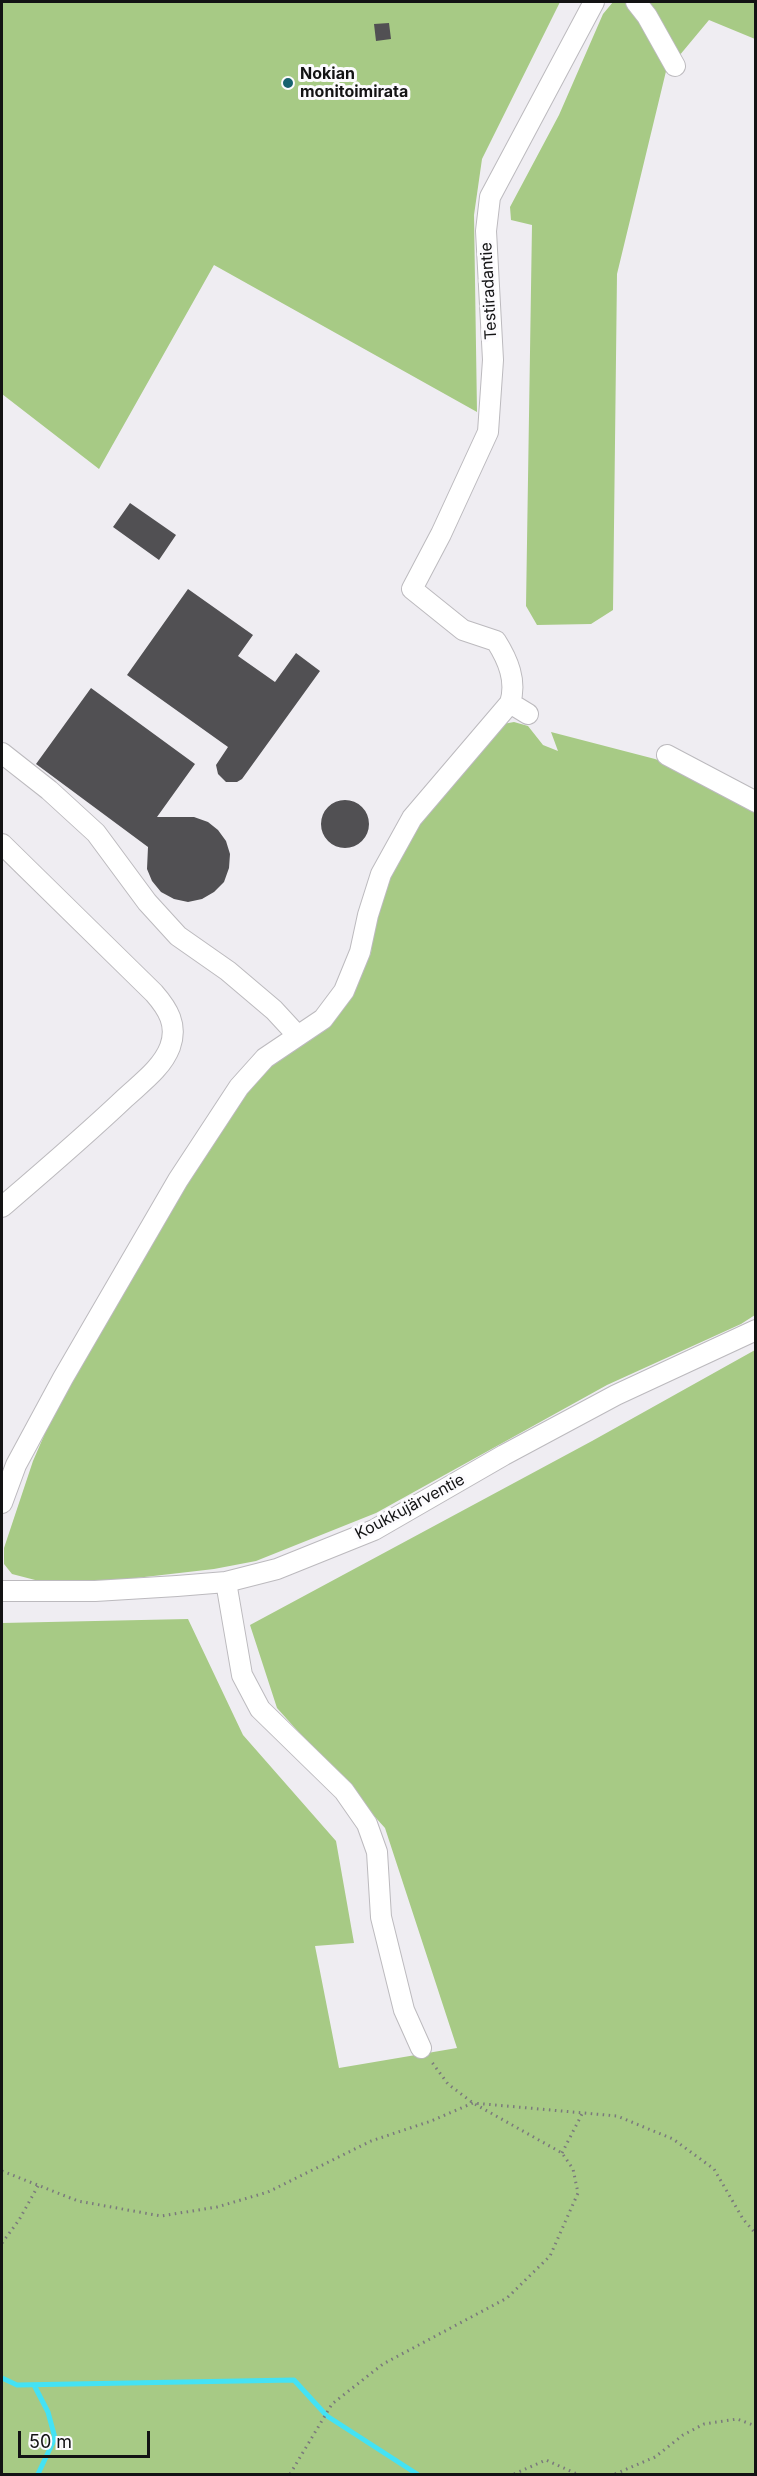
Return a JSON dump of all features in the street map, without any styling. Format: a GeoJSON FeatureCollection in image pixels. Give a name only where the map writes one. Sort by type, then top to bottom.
{"type":"FeatureCollection","features":[{"type":"Feature","properties":{"kind":"street","name":"Testiradantie"},"geometry":{"type":"LineString","coordinates":[[510,703],[514,692],[508,661],[496,640],[463,630],[412,589],[441,534],[488,432],[493,360],[486,241],[490,197],[594,2]]}},
{"type":"Feature","properties":{"kind":"street"},"geometry":{"type":"LineString","coordinates":[[636,2],[647,16],[675,66]]}},
{"type":"Feature","properties":{"kind":"street"},"geometry":{"type":"LineString","coordinates":[[2,1503],[16,1465],[58,1388],[178,1180],[239,1087],[265,1058],[323,1019],[344,991],[360,952],[381,873],[412,818],[510,703],[528,714]]}},
{"type":"Feature","properties":{"kind":"street"},"geometry":{"type":"LineString","coordinates":[[2,753],[50,790],[96,833],[147,902],[178,936],[228,971],[274,1010],[298,1036]]}},
{"type":"Feature","properties":{"kind":"street"},"geometry":{"type":"LineString","coordinates":[[668,755],[756,802]]}},
{"type":"Feature","properties":{"kind":"street"},"geometry":{"type":"LineString","coordinates":[[2,844],[154,993],[170,1016],[173,1029],[170,1047],[159,1065],[68,1152],[2,1207]]}},
{"type":"Feature","properties":{"kind":"street","name":"Koukkujärventie"},"geometry":{"type":"LineString","coordinates":[[2,1591],[95,1591],[226,1582],[277,1569],[374,1530],[504,1455],[616,1395],[756,1330]]}},
{"type":"Feature","properties":{"kind":"street"},"geometry":{"type":"LineString","coordinates":[[226,1582],[242,1675],[260,1709],[344,1791],[367,1824],[377,1852],[381,1917],[404,2010],[421,2048]]}},
{"type":"Feature","properties":{"kind":"path"},"geometry":{"type":"LineString","coordinates":[[290,2475],[332,2404],[383,2364],[507,2298],[550,2256],[578,2193],[573,2169],[562,2153],[473,2103],[448,2084],[421,2048]]}},
{"type":"Feature","properties":{"kind":"path"},"geometry":{"type":"LineString","coordinates":[[2,2171],[78,2201],[161,2216],[217,2208],[268,2192],[371,2141],[431,2121],[473,2103],[584,2112],[617,2116],[673,2139],[714,2169],[742,2218],[756,2234]]}},
{"type":"Feature","properties":{"kind":"path"},"geometry":{"type":"LineString","coordinates":[[562,2153],[584,2112]]}},
{"type":"Feature","properties":{"kind":"path"},"geometry":{"type":"LineString","coordinates":[[2,2243],[19,2220],[38,2186]]}},
{"type":"Feature","properties":{"kind":"path"},"geometry":{"type":"LineString","coordinates":[[615,2475],[655,2457],[683,2435],[704,2424],[737,2419],[756,2426]]}},
{"type":"Feature","properties":{"kind":"path"},"geometry":{"type":"LineString","coordinates":[[514,2475],[546,2460],[577,2475]]}},
{"type":"Feature","properties":{"kind":"green space"},"geometry":{"type":"Polygon","coordinates":[[[2,2],[560,2],[482,159],[474,215],[477,412],[214,265],[99,469],[2,394],[2,2]]]}},
{"type":"Feature","properties":{"kind":"green space"},"geometry":{"type":"Polygon","coordinates":[[[613,2],[630,2],[668,63],[617,274],[613,610],[591,624],[537,625],[526,606],[532,225],[511,220],[510,207],[559,115],[603,14],[613,2]]]}},
{"type":"Feature","properties":{"kind":"green space"},"geometry":{"type":"Polygon","coordinates":[[[646,2],[755,2],[755,39],[709,20],[679,56],[646,2]]]}},
{"type":"Feature","properties":{"kind":"green space"},"geometry":{"type":"Polygon","coordinates":[[[514,722],[528,726],[543,745],[558,751],[551,732],[655,759],[687,771],[755,810],[755,1315],[741,1324],[607,1385],[376,1513],[256,1561],[214,1569],[110,1581],[39,1581],[12,1574],[4,1564],[4,1548],[33,1461],[69,1378],[185,1182],[246,1088],[350,995],[371,953],[373,928],[391,870],[419,820],[503,724],[514,722]]]}},
{"type":"Feature","properties":{"kind":"green space"},"geometry":{"type":"Polygon","coordinates":[[[755,1350],[755,2474],[2,2474],[2,1623],[188,1619],[243,1735],[336,1841],[354,1943],[315,1946],[339,2068],[457,2048],[385,1828],[277,1708],[250,1625],[592,1441],[755,1350]]]}},
{"type":"Feature","properties":{"kind":"building"},"geometry":{"type":"Polygon","coordinates":[[[389,23],[391,39],[376,41],[374,24],[389,23]]]}},
{"type":"Feature","properties":{"kind":"building"},"geometry":{"type":"Polygon","coordinates":[[[130,503],[176,535],[159,560],[113,527],[130,503]]]}},
{"type":"Feature","properties":{"kind":"building"},"geometry":{"type":"Polygon","coordinates":[[[188,589],[253,635],[238,656],[275,682],[296,653],[320,671],[242,779],[237,782],[226,782],[218,774],[216,765],[228,747],[127,675],[188,589]]]}},
{"type":"Feature","properties":{"kind":"building"},"geometry":{"type":"Polygon","coordinates":[[[91,688],[195,764],[157,817],[194,817],[208,822],[226,841],[230,854],[229,868],[224,882],[202,899],[188,902],[174,899],[161,892],[152,881],[147,869],[148,847],[36,764],[91,688]]]}},
{"type":"Feature","properties":{"kind":"building"},"geometry":{"type":"Polygon","coordinates":[[[345,800],[362,807],[369,824],[362,841],[345,848],[328,841],[321,824],[328,807],[345,800]]]}},
{"type":"Feature","properties":{"kind":"waterway"},"geometry":{"type":"LineString","coordinates":[[2,2378],[17,2385],[294,2380],[327,2416],[417,2474]]}},
{"type":"Feature","properties":{"kind":"waterway"},"geometry":{"type":"LineString","coordinates":[[34,2385],[48,2412],[55,2438],[38,2474]]}},
{"type":"Feature","properties":{"kind":"place","name":"Nokian monitoimirata"},"geometry":{"type":"Point","coordinates":[288,83]}}]}
